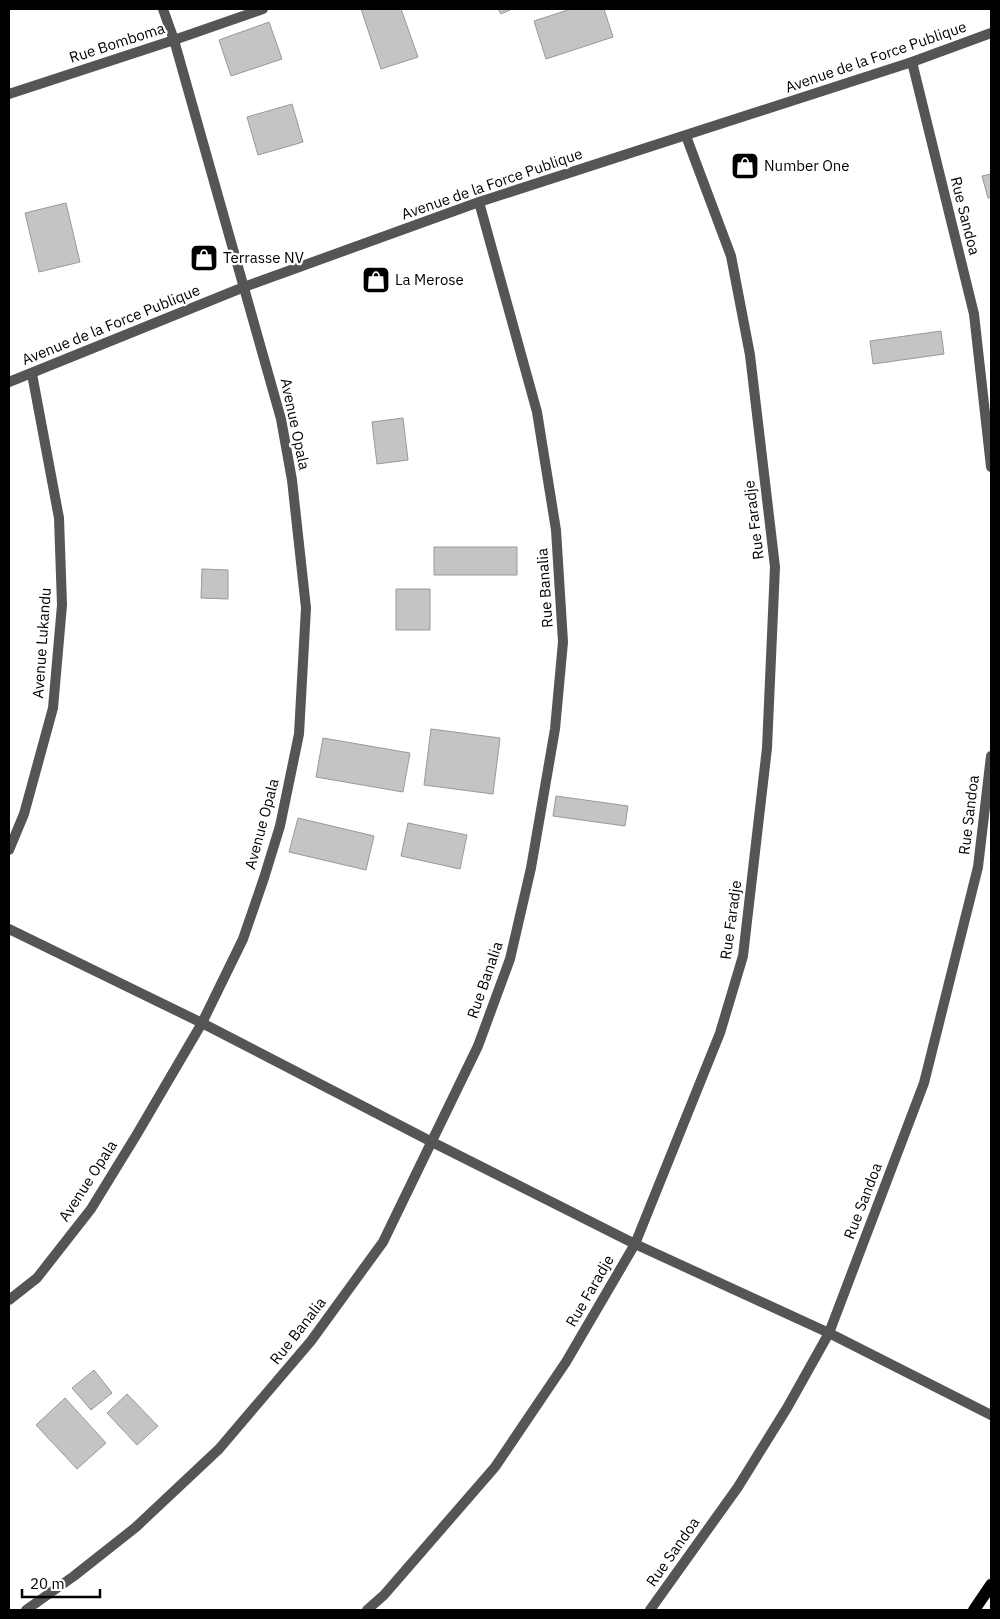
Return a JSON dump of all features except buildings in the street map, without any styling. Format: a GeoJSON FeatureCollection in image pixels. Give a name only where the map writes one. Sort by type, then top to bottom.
{"type":"FeatureCollection","features":[{"type":"Feature","properties":{"kind":"main road"},"geometry":{"type":"LineString","coordinates":[[974,1610],[991,1585]]}},
{"type":"Feature","properties":{"kind":"street","name":"Avenue Opala"},"geometry":{"type":"LineString","coordinates":[[9,1300],[37,1278],[91,1209],[202,1023],[243,939],[264,878],[280,826],[299,734],[306,608],[292,480],[281,419],[174,40],[163,9]]}},
{"type":"Feature","properties":{"kind":"street","name":"Rue Bomboma"},"geometry":{"type":"LineString","coordinates":[[9,94],[263,9]]}},
{"type":"Feature","properties":{"kind":"street","name":"Avenue de la Force Publique"},"geometry":{"type":"LineString","coordinates":[[9,382],[244,287],[480,202],[912,62],[991,34]]}},
{"type":"Feature","properties":{"kind":"street","name":"Rue Sandoa"},"geometry":{"type":"LineString","coordinates":[[912,62],[974,314],[991,467]]}},
{"type":"Feature","properties":{"kind":"street","name":"Rue Faradje"},"geometry":{"type":"LineString","coordinates":[[367,1610],[384,1595],[495,1467],[566,1362],[635,1244],[720,1033],[743,956],[767,748],[775,567],[750,355],[731,256],[686,136]]}},
{"type":"Feature","properties":{"kind":"street","name":"Rue Banalia"},"geometry":{"type":"LineString","coordinates":[[26,1610],[74,1576],[136,1527],[219,1449],[311,1341],[383,1242],[478,1046],[510,959],[531,868],[555,729],[563,642],[556,530],[537,412],[480,202]]}},
{"type":"Feature","properties":{"kind":"street","name":"Avenue Lukandu"},"geometry":{"type":"LineString","coordinates":[[9,850],[24,814],[53,708],[62,606],[59,518],[32,374]]}},
{"type":"Feature","properties":{"kind":"street","name":"Rue Sandoa"},"geometry":{"type":"LineString","coordinates":[[650,1610],[738,1487],[787,1408],[829,1333],[924,1083],[978,867],[991,756]]}},
{"type":"Feature","properties":{"kind":"street"},"geometry":{"type":"LineString","coordinates":[[9,929],[202,1023],[635,1244],[829,1333],[991,1414]]}},
{"type":"Feature","properties":{"kind":"place","name":"Number One"},"geometry":{"type":"Point","coordinates":[745,166]}},
{"type":"Feature","properties":{"kind":"place","name":"Terrasse NV"},"geometry":{"type":"Point","coordinates":[204,258]}},
{"type":"Feature","properties":{"kind":"place","name":"La Merose"},"geometry":{"type":"Point","coordinates":[376,280]}}]}
